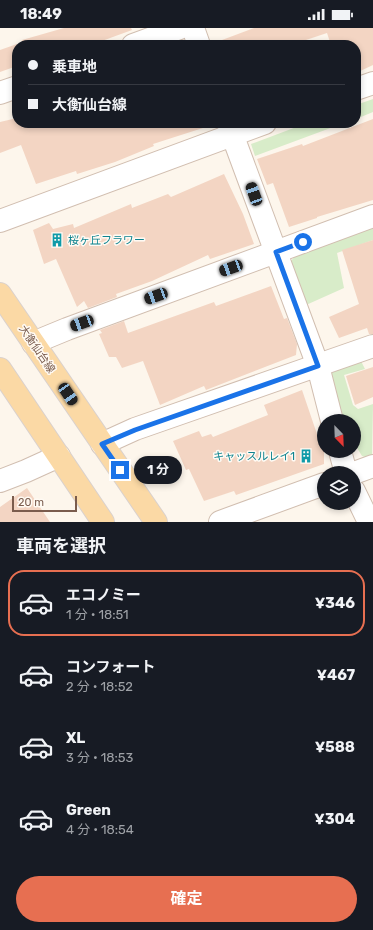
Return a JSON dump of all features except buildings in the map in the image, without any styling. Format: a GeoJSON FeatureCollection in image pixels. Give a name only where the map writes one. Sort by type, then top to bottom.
{"type":"FeatureCollection","features":[{"type":"Feature","properties":{"kind":"main road","name":"大衡仙台線"},"geometry":{"type":"LineString","coordinates":[[0,294],[156,522]]}},
{"type":"Feature","properties":{"kind":"main road"},"geometry":{"type":"LineString","coordinates":[[0,369],[103,522]]}},
{"type":"Feature","properties":{"kind":"street"},"geometry":{"type":"LineString","coordinates":[[147,40],[180,28]]}},
{"type":"Feature","properties":{"kind":"street"},"geometry":{"type":"LineString","coordinates":[[193,28],[197,40]]}},
{"type":"Feature","properties":{"kind":"street"},"geometry":{"type":"LineString","coordinates":[[361,87],[373,83]]}},
{"type":"Feature","properties":{"kind":"street"},"geometry":{"type":"LineString","coordinates":[[0,93],[12,89]]}},
{"type":"Feature","properties":{"kind":"street"},"geometry":{"type":"LineString","coordinates":[[0,221],[230,129],[318,366],[330,414]]}},
{"type":"Feature","properties":{"kind":"street"},"geometry":{"type":"LineString","coordinates":[[33,343],[67,329],[373,216]]}},
{"type":"Feature","properties":{"kind":"street"},"geometry":{"type":"LineString","coordinates":[[102,444],[135,430],[373,346]]}},
{"type":"Feature","properties":{"kind":"street"},"geometry":{"type":"LineString","coordinates":[[0,481],[59,456]]}},
{"type":"Feature","properties":{"kind":"street"},"geometry":{"type":"LineString","coordinates":[[361,470],[373,466]]}},
{"type":"Feature","properties":{"kind":"street"},"geometry":{"type":"LineString","coordinates":[[220,522],[317,487]]}},
{"type":"Feature","properties":{"kind":"street"},"geometry":{"type":"LineString","coordinates":[[361,505],[369,522]]}},
{"type":"Feature","properties":{"kind":"green space"},"geometry":{"type":"Polygon","coordinates":[[[373,99],[373,112],[361,117],[361,103],[373,99]]]}},
{"type":"Feature","properties":{"kind":"green space"},"geometry":{"type":"Polygon","coordinates":[[[294,128],[331,128],[255,156],[251,144],[294,128]]]}},
{"type":"Feature","properties":{"kind":"green space"},"geometry":{"type":"Polygon","coordinates":[[[373,225],[373,240],[337,253],[344,288],[306,305],[290,262],[298,253],[373,225]]]}},
{"type":"Feature","properties":{"kind":"green space"},"geometry":{"type":"Polygon","coordinates":[[[360,359],[365,369],[344,375],[353,405],[358,409],[373,404],[372,459],[361,454],[361,414],[341,414],[329,375],[335,369],[360,359]]]}},
{"type":"Feature","properties":{"kind":"place","name":"桜ヶ丘フラワー"},"geometry":{"type":"Point","coordinates":[57,240]}},
{"type":"Feature","properties":{"kind":"place","name":"キャッスルレイ1"},"geometry":{"type":"Point","coordinates":[306,456]}},
{"type":"Feature","properties":{"kind":"route"},"geometry":{"type":"LineString","coordinates":[[120,470],[102,444],[135,430],[318,366],[276,252],[303,242]]}}]}
